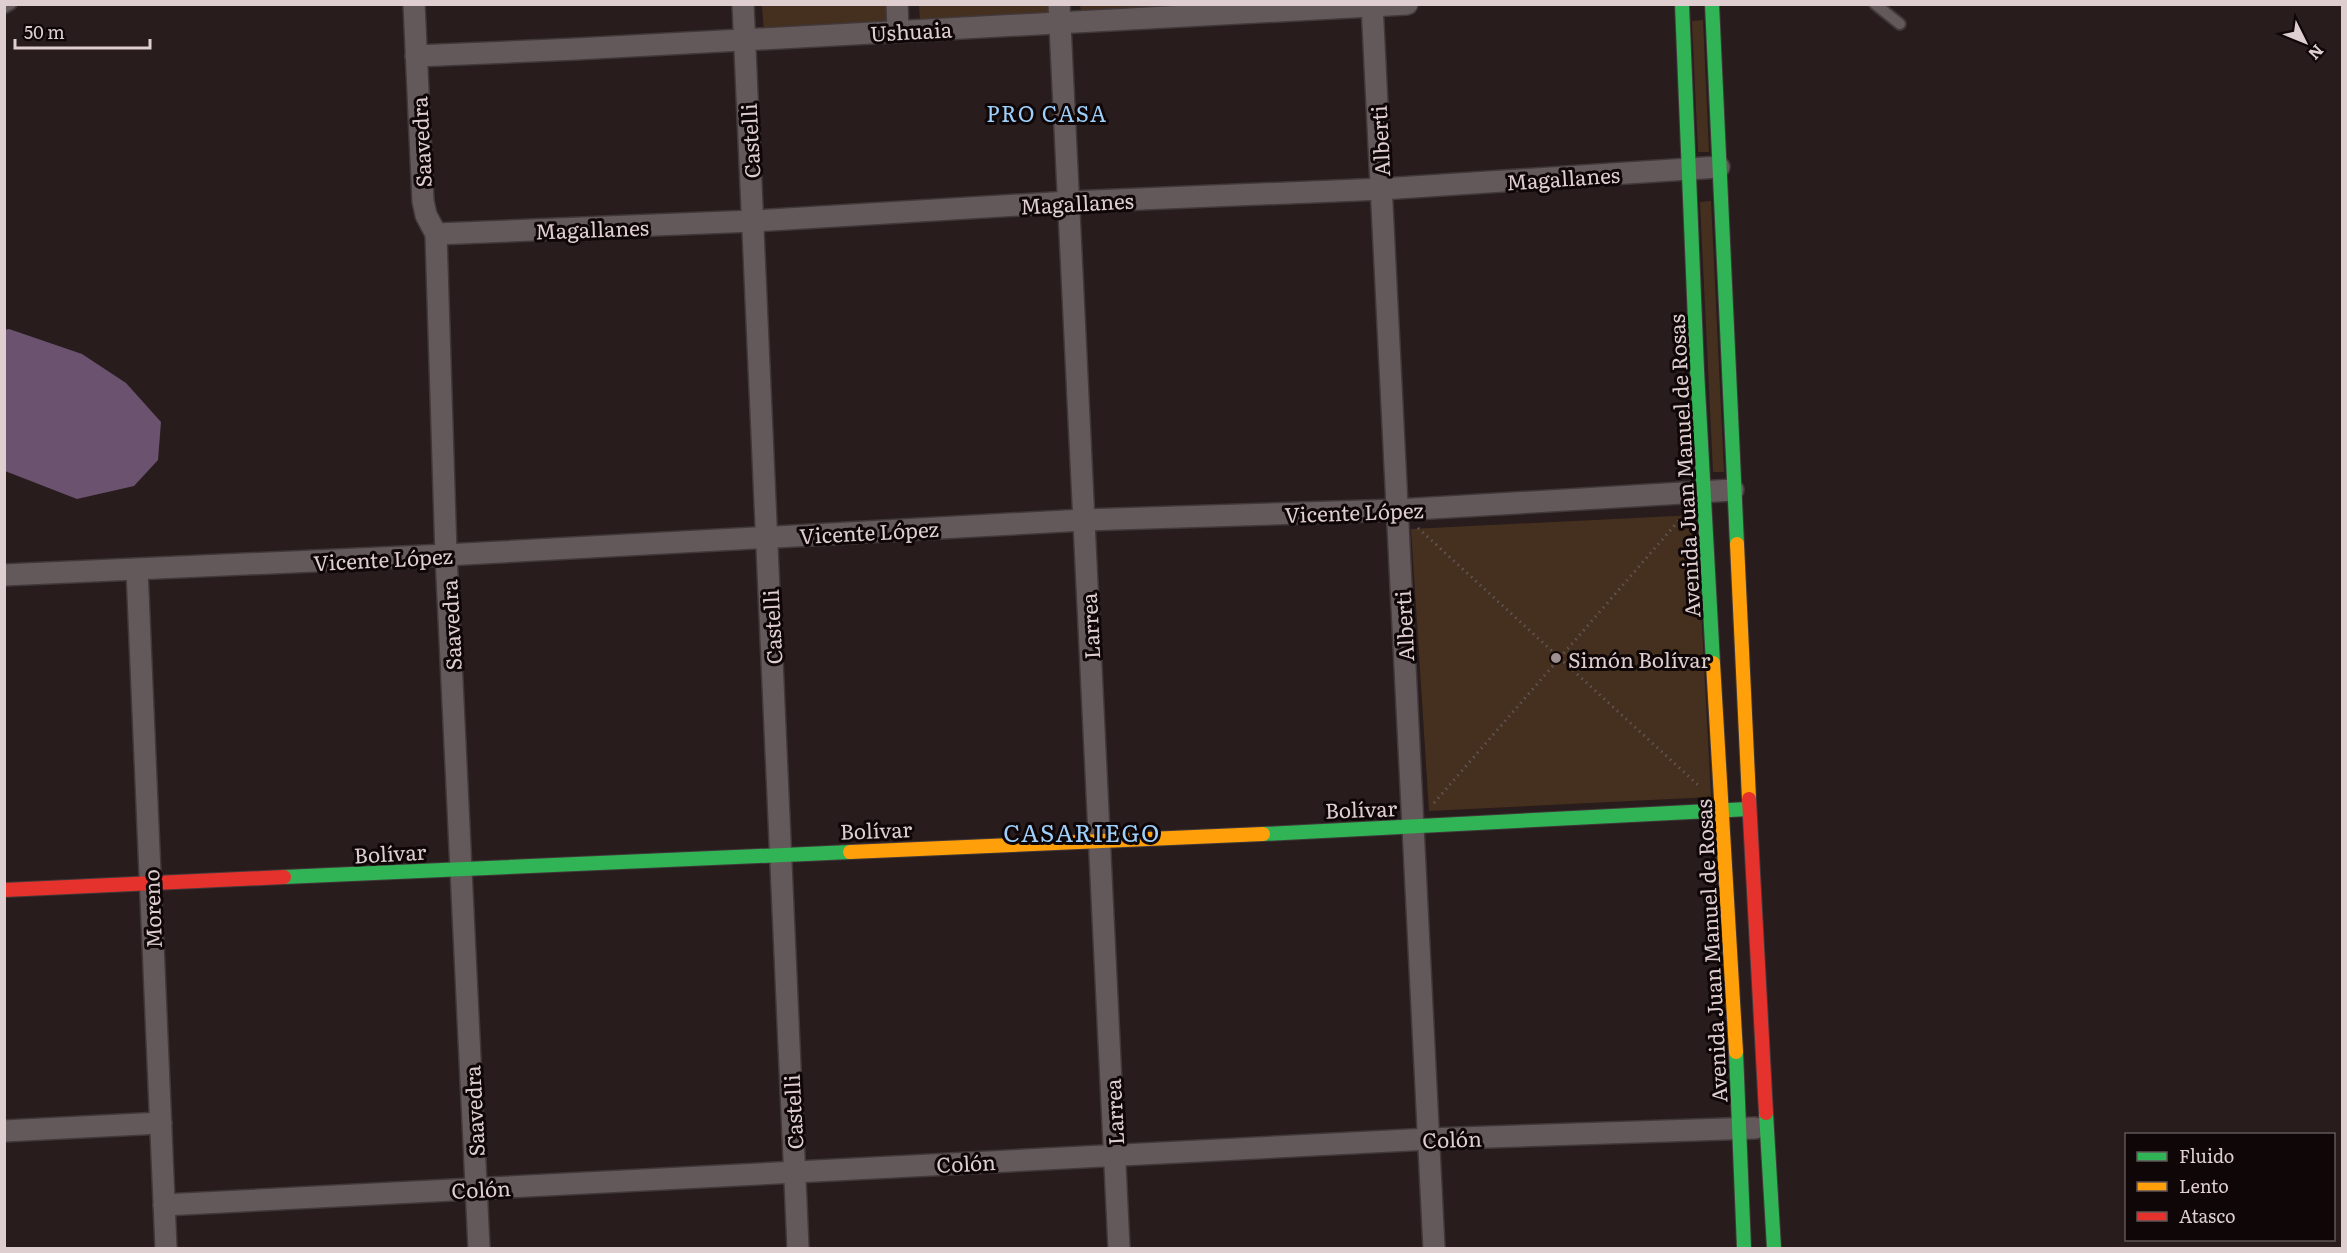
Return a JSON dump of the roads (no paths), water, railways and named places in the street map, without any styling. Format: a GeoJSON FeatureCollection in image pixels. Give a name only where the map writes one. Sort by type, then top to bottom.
{"type":"FeatureCollection","features":[{"type":"Feature","properties":{"kind":"street","name":"Saavedra"},"geometry":{"type":"LineString","coordinates":[[414,4],[423,201],[426,215],[436,234],[446,555],[479,1248]]}},
{"type":"Feature","properties":{"kind":"street","name":"Castelli"},"geometry":{"type":"LineString","coordinates":[[743,4],[798,1248]]}},
{"type":"Feature","properties":{"kind":"street"},"geometry":{"type":"LineString","coordinates":[[897,4],[898,31]]}},
{"type":"Feature","properties":{"kind":"street","name":"Ushuaia"},"geometry":{"type":"LineString","coordinates":[[416,56],[898,31],[1060,14],[1407,4]]}},
{"type":"Feature","properties":{"kind":"street","name":"Avenida Juan Manuel de Rosas"},"geometry":{"type":"LineString","coordinates":[[1682,4],[1703,492],[1724,808],[1741,1127],[1744,1248]]}},
{"type":"Feature","properties":{"kind":"street"},"geometry":{"type":"LineString","coordinates":[[1712,4],[1733,490],[1774,1248]]}},
{"type":"Feature","properties":{"kind":"street","name":"Alberti"},"geometry":{"type":"LineString","coordinates":[[1372,5],[1434,1248]]}},
{"type":"Feature","properties":{"kind":"street","name":"Larrea"},"geometry":{"type":"LineString","coordinates":[[1060,14],[1119,1248]]}},
{"type":"Feature","properties":{"kind":"street","name":"Magallanes"},"geometry":{"type":"LineString","coordinates":[[436,234],[753,221],[1069,202],[1382,189],[1719,167]]}},
{"type":"Feature","properties":{"kind":"street","name":"Vicente López"},"geometry":{"type":"LineString","coordinates":[[4,575],[446,555],[1084,520],[1398,510],[1733,490]]}},
{"type":"Feature","properties":{"kind":"street","name":"Moreno"},"geometry":{"type":"LineString","coordinates":[[137,570],[166,1248]]}},
{"type":"Feature","properties":{"kind":"street","name":"Bolívar"},"geometry":{"type":"LineString","coordinates":[[4,890],[1413,827],[1749,808]]}},
{"type":"Feature","properties":{"kind":"street"},"geometry":{"type":"LineString","coordinates":[[4,1131],[161,1124]]}},
{"type":"Feature","properties":{"kind":"street","name":"Colón"},"geometry":{"type":"LineString","coordinates":[[164,1205],[1115,1154],[1429,1139],[1741,1127],[1769,1128]]}},
{"type":"Feature","properties":{"kind":"lane"},"geometry":{"type":"LineString","coordinates":[[4,8],[11,4]]}},
{"type":"Feature","properties":{"kind":"lane"},"geometry":{"type":"LineString","coordinates":[[1875,4],[1900,24]]}},
{"type":"Feature","properties":{"kind":"place","name":"Simón Bolívar"},"geometry":{"type":"Point","coordinates":[1556,658]}},
{"type":"Feature","properties":{"kind":"district","name":"PRO CASA"},"geometry":{"type":"Point","coordinates":[1047,112]}},
{"type":"Feature","properties":{"kind":"district","name":"CASARIEGO"},"geometry":{"type":"Point","coordinates":[1082,831]}}]}
